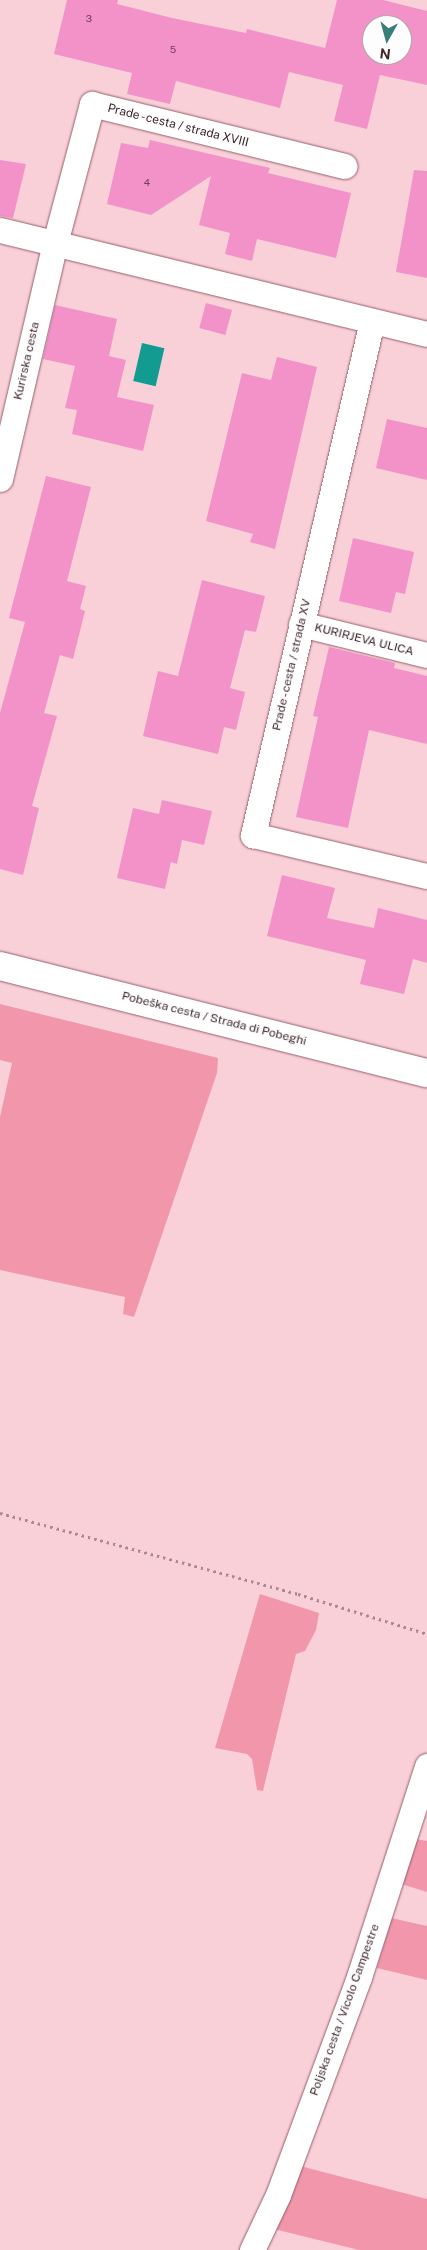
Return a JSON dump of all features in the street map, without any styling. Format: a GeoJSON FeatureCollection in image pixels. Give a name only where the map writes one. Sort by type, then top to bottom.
{"type":"FeatureCollection","features":[{"type":"Feature","properties":{"kind":"street","name":"Prade - cesta / strada XVIII"},"geometry":{"type":"LineString","coordinates":[[55,243],[92,104],[345,166]]}},
{"type":"Feature","properties":{"kind":"street"},"geometry":{"type":"LineString","coordinates":[[0,230],[427,334]]}},
{"type":"Feature","properties":{"kind":"street","name":"Kurirska cesta"},"geometry":{"type":"LineString","coordinates":[[0,479],[55,243]]}},
{"type":"Feature","properties":{"kind":"street","name":"Prade - cesta / strada XV"},"geometry":{"type":"LineString","coordinates":[[372,321],[253,835],[427,876]]}},
{"type":"Feature","properties":{"kind":"street","name":"KURIRJEVA ULICA"},"geometry":{"type":"LineString","coordinates":[[301,624],[427,655]]}},
{"type":"Feature","properties":{"kind":"street","name":"Pobeška cesta / Strada di Pobeghi"},"geometry":{"type":"LineString","coordinates":[[0,966],[427,1073]]}},
{"type":"Feature","properties":{"kind":"street","name":"Poljska cesta / Vicolo Campestre"},"geometry":{"type":"LineString","coordinates":[[252,2250],[278,2195],[359,1977],[427,1766]]}},
{"type":"Feature","properties":{"kind":"path"},"geometry":{"type":"LineString","coordinates":[[0,1513],[298,1594],[427,1634]]}},
{"type":"Feature","properties":{"kind":"shaded area"},"geometry":{"type":"Polygon","coordinates":[[[0,1004],[218,1058],[217,1073],[134,1317],[123,1314],[125,1297],[0,1270],[0,1117],[12,1063],[0,1060],[0,1004]]]}},
{"type":"Feature","properties":{"kind":"shaded area"},"geometry":{"type":"Polygon","coordinates":[[[260,1594],[319,1613],[316,1630],[305,1651],[296,1654],[263,1791],[257,1790],[252,1759],[247,1754],[215,1748],[260,1594]]]}},
{"type":"Feature","properties":{"kind":"shaded area"},"geometry":{"type":"Polygon","coordinates":[[[415,1839],[427,1841],[427,1892],[398,1883],[415,1839]]]}},
{"type":"Feature","properties":{"kind":"shaded area"},"geometry":{"type":"Polygon","coordinates":[[[391,1918],[427,1926],[427,1980],[377,1968],[391,1918]]]}},
{"type":"Feature","properties":{"kind":"shaded area"},"geometry":{"type":"Polygon","coordinates":[[[300,2166],[427,2199],[427,2250],[359,2250],[274,2229],[300,2166]]]}},
{"type":"Feature","properties":{"kind":"water"},"geometry":{"type":"Polygon","coordinates":[[[142,343],[164,348],[156,386],[133,381],[142,343]]]}},
{"type":"Feature","properties":{"kind":"building"},"geometry":{"type":"Polygon","coordinates":[[[67,0],[118,0],[117,4],[172,18],[246,33],[247,29],[325,48],[337,0],[383,0],[427,11],[427,85],[380,75],[367,129],[334,121],[343,85],[289,72],[280,108],[176,81],[170,104],[127,94],[132,73],[54,54],[67,0]]]}},
{"type":"Feature","properties":{"kind":"building"},"geometry":{"type":"Polygon","coordinates":[[[150,140],[270,168],[268,173],[351,193],[336,258],[257,239],[252,261],[225,254],[230,233],[199,225],[211,176],[151,215],[107,204],[121,143],[148,148],[150,140]]]}},
{"type":"Feature","properties":{"kind":"building"},"geometry":{"type":"Polygon","coordinates":[[[0,160],[26,164],[13,218],[0,216],[0,160]]]}},
{"type":"Feature","properties":{"kind":"building"},"geometry":{"type":"Polygon","coordinates":[[[414,170],[427,171],[427,278],[396,272],[414,170]]]}},
{"type":"Feature","properties":{"kind":"building"},"geometry":{"type":"Polygon","coordinates":[[[206,303],[232,310],[225,335],[199,328],[206,303]]]}},
{"type":"Feature","properties":{"kind":"building"},"geometry":{"type":"Polygon","coordinates":[[[55,305],[117,319],[109,356],[126,360],[117,397],[154,405],[143,451],[72,434],[77,410],[65,408],[75,366],[43,359],[55,305]]]}},
{"type":"Feature","properties":{"kind":"building"},"geometry":{"type":"Polygon","coordinates":[[[277,357],[317,367],[275,549],[250,542],[253,534],[206,521],[242,373],[271,380],[277,357]]]}},
{"type":"Feature","properties":{"kind":"building"},"geometry":{"type":"Polygon","coordinates":[[[387,419],[427,428],[427,480],[376,468],[387,419]]]}},
{"type":"Feature","properties":{"kind":"building"},"geometry":{"type":"Polygon","coordinates":[[[46,476],[91,487],[67,581],[86,586],[80,609],[85,611],[73,659],[60,655],[44,713],[57,716],[32,806],[39,808],[23,875],[0,869],[0,713],[25,622],[9,618],[46,476]]]}},
{"type":"Feature","properties":{"kind":"building"},"geometry":{"type":"Polygon","coordinates":[[[353,538],[414,552],[405,594],[396,592],[391,613],[339,601],[353,538]]]}},
{"type":"Feature","properties":{"kind":"building"},"geometry":{"type":"Polygon","coordinates":[[[202,580],[265,596],[256,632],[245,630],[230,688],[245,692],[236,730],[224,727],[218,754],[143,736],[158,671],[178,676],[202,580]]]}},
{"type":"Feature","properties":{"kind":"building"},"geometry":{"type":"Polygon","coordinates":[[[329,647],[395,663],[394,668],[427,676],[427,744],[369,730],[348,828],[296,817],[318,717],[313,716],[329,647]]]}},
{"type":"Feature","properties":{"kind":"building"},"geometry":{"type":"Polygon","coordinates":[[[162,800],[212,811],[204,845],[182,840],[177,864],[171,862],[165,889],[117,878],[133,808],[159,814],[162,800]]]}},
{"type":"Feature","properties":{"kind":"building"},"geometry":{"type":"Polygon","coordinates":[[[282,875],[335,888],[327,918],[374,928],[378,908],[427,920],[427,963],[413,959],[404,994],[360,984],[366,960],[267,936],[282,875]]]}}]}
